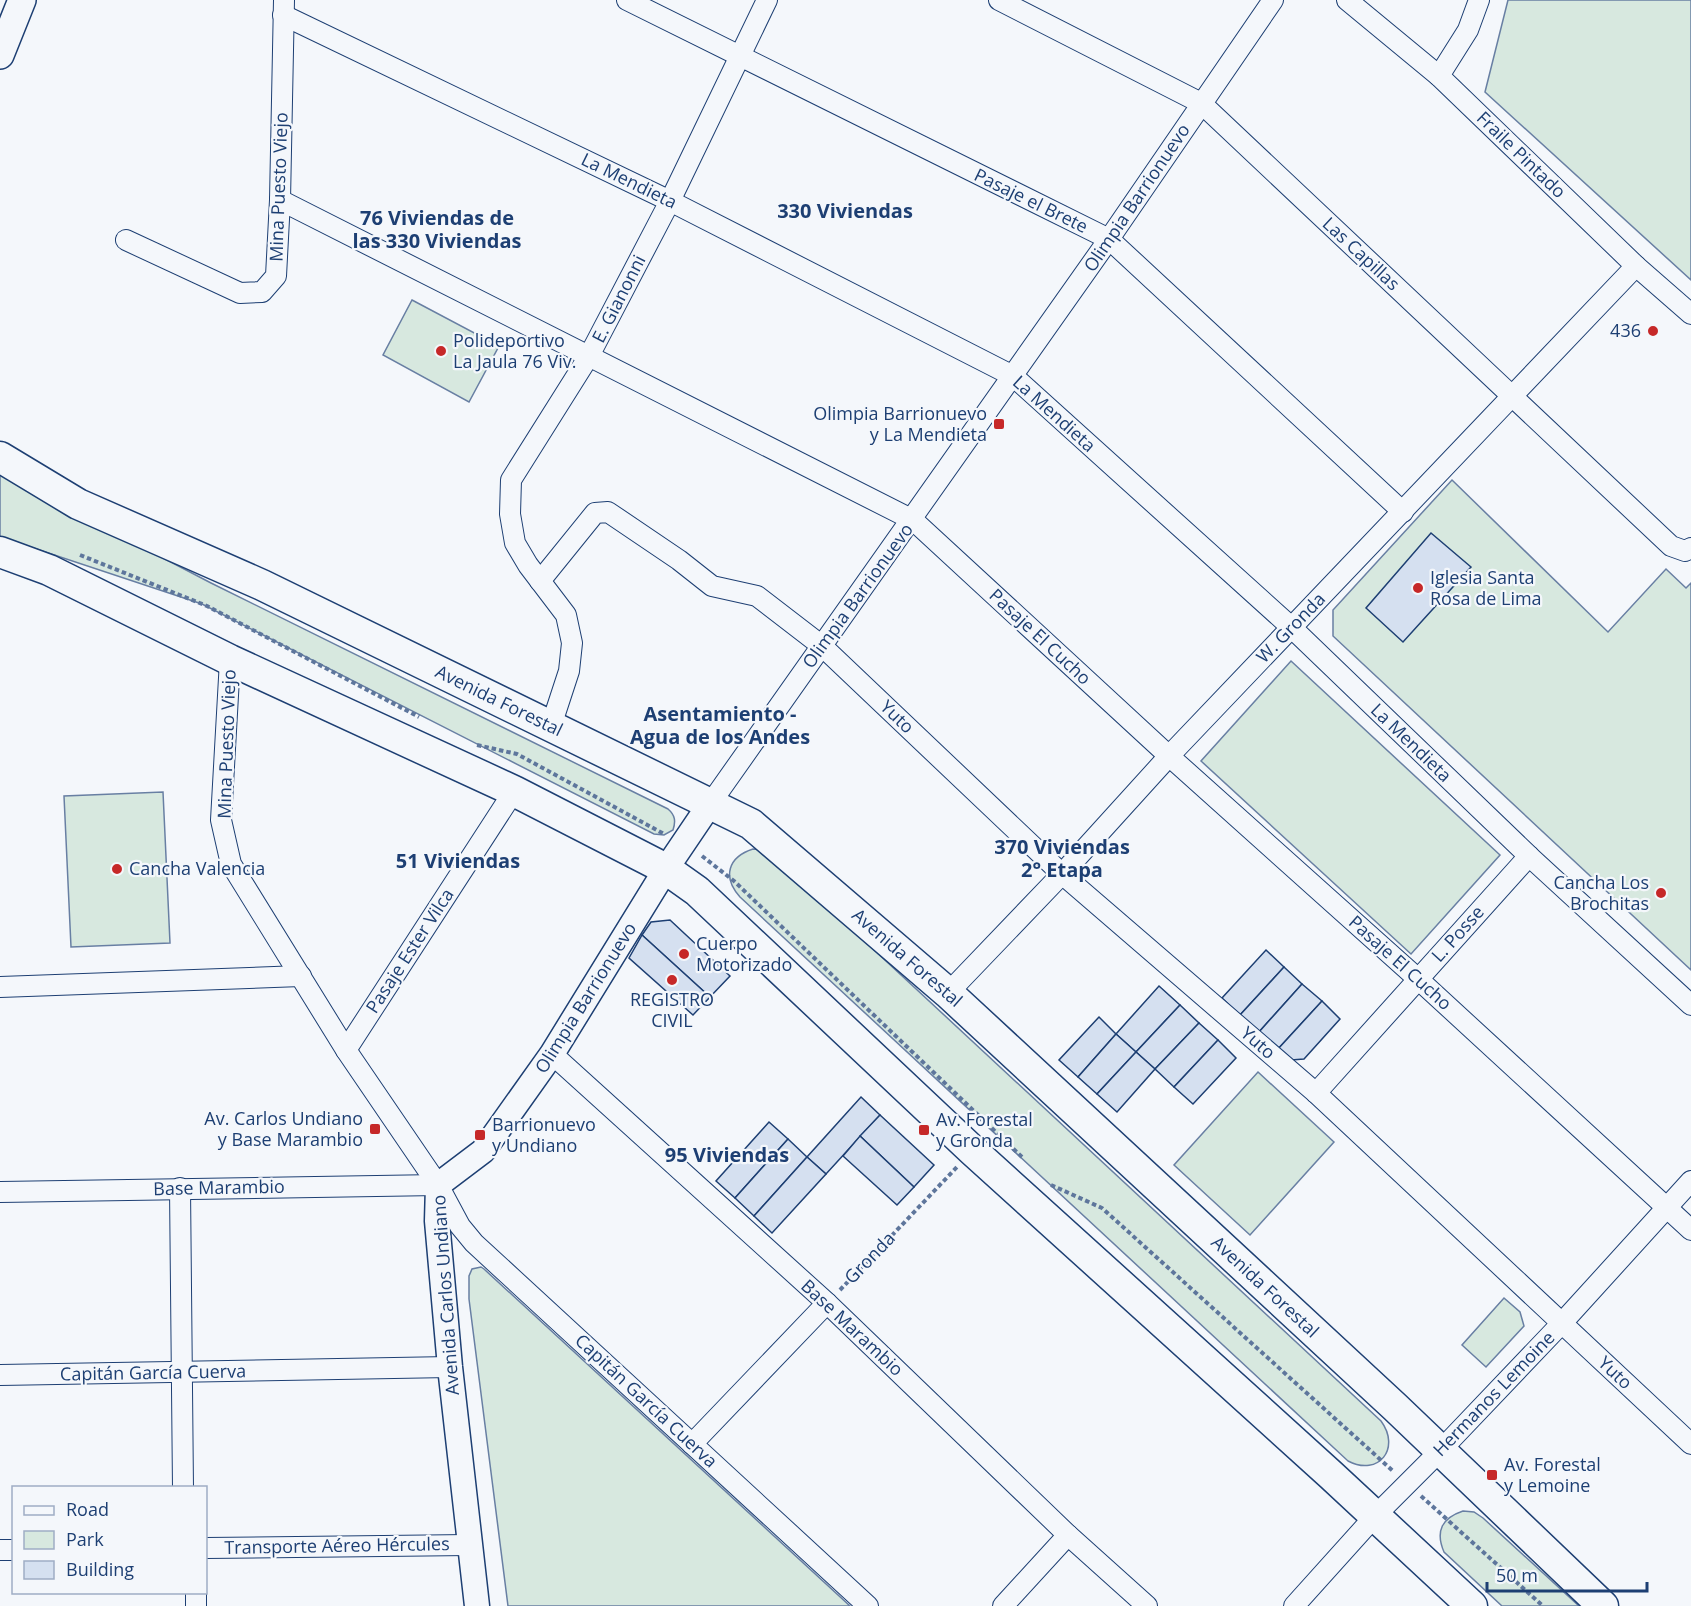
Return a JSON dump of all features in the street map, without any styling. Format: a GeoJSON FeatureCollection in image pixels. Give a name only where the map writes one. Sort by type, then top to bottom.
{"type":"FeatureCollection","features":[{"type":"Feature","properties":{"kind":"main road"},"geometry":{"type":"LineString","coordinates":[[0,55],[22,0]]}},
{"type":"Feature","properties":{"kind":"main road","name":"Avenida Forestal"},"geometry":{"type":"LineString","coordinates":[[0,457],[78,504],[262,585],[750,824],[948,993],[1604,1606]]}},
{"type":"Feature","properties":{"kind":"main road"},"geometry":{"type":"LineString","coordinates":[[0,552],[49,570],[230,660],[514,791],[666,869],[697,891],[973,1151],[1472,1606]]}},
{"type":"Feature","properties":{"kind":"street","name":"Pasaje el Brete"},"geometry":{"type":"LineString","coordinates":[[627,0],[1109,239],[1403,512]]}},
{"type":"Feature","properties":{"kind":"street","name":"E. Gianonni"},"geometry":{"type":"LineString","coordinates":[[551,726],[569,671],[572,643],[566,615],[540,582],[515,543],[510,514],[511,480],[589,356],[670,201],[767,0]]}},
{"type":"Feature","properties":{"kind":"street","name":"Las Capillas"},"geometry":{"type":"LineString","coordinates":[[999,0],[1201,103],[1671,546],[1685,551],[1691,548]]}},
{"type":"Feature","properties":{"kind":"street","name":"Olimpia Barrionuevo"},"geometry":{"type":"LineString","coordinates":[[438,1185],[483,1151],[552,1054],[666,869],[710,804],[913,520],[1273,0]]}},
{"type":"Feature","properties":{"kind":"street","name":"Fraile Pintado"},"geometry":{"type":"LineString","coordinates":[[1347,0],[1439,76],[1636,266],[1691,314]]}},
{"type":"Feature","properties":{"kind":"street"},"geometry":{"type":"LineString","coordinates":[[1439,76],[1468,30],[1479,0]]}},
{"type":"Feature","properties":{"kind":"street","name":"Mina Puesto Viejo"},"geometry":{"type":"LineString","coordinates":[[126,240],[240,293],[261,292],[276,276],[280,200],[283,8]]}},
{"type":"Feature","properties":{"kind":"street","name":"La Mendieta"},"geometry":{"type":"LineString","coordinates":[[283,8],[670,201],[1013,376],[1291,627],[1529,856],[1691,1005]]}},
{"type":"Feature","properties":{"kind":"street","name":"Pasaje El Cucho"},"geometry":{"type":"LineString","coordinates":[[280,200],[913,520],[1691,1230]]}},
{"type":"Feature","properties":{"kind":"street","name":"W. Gronda"},"geometry":{"type":"LineString","coordinates":[[948,993],[1062,874],[1291,627],[1636,266]]}},
{"type":"Feature","properties":{"kind":"street","name":"Yuto"},"geometry":{"type":"LineString","coordinates":[[540,582],[595,513],[608,513],[679,560],[712,586],[757,596],[822,646],[1062,874],[1316,1094],[1691,1444]]}},
{"type":"Feature","properties":{"kind":"street","name":"Mina Puesto Viejo"},"geometry":{"type":"LineString","coordinates":[[230,660],[221,820],[231,864]]}},
{"type":"Feature","properties":{"kind":"street","name":"Pasaje Ester Vilca"},"geometry":{"type":"LineString","coordinates":[[346,1050],[514,791]]}},
{"type":"Feature","properties":{"kind":"street","name":"L. Posse"},"geometry":{"type":"LineString","coordinates":[[1316,1094],[1529,856]]}},
{"type":"Feature","properties":{"kind":"street","name":"Avenida Carlos Undiano"},"geometry":{"type":"LineString","coordinates":[[231,864],[346,1050],[438,1185],[437,1221],[450,1367],[477,1606]]}},
{"type":"Feature","properties":{"kind":"street"},"geometry":{"type":"LineString","coordinates":[[0,987],[301,976]]}},
{"type":"Feature","properties":{"kind":"street","name":"Base Marambio"},"geometry":{"type":"LineString","coordinates":[[552,1054],[827,1303],[1068,1535],[1148,1606]]}},
{"type":"Feature","properties":{"kind":"street","name":"Hermanos Lemoine"},"geometry":{"type":"LineString","coordinates":[[1294,1606],[1375,1516],[1561,1324],[1691,1181]]}},
{"type":"Feature","properties":{"kind":"street","name":"Base Marambio"},"geometry":{"type":"LineString","coordinates":[[0,1192],[438,1185]]}},
{"type":"Feature","properties":{"kind":"street","name":"Capitán García Cuerva"},"geometry":{"type":"LineString","coordinates":[[438,1185],[460,1226],[474,1243],[868,1606]]}},
{"type":"Feature","properties":{"kind":"street"},"geometry":{"type":"LineString","coordinates":[[180,1188],[183,1486]]}},
{"type":"Feature","properties":{"kind":"street"},"geometry":{"type":"LineString","coordinates":[[692,1444],[827,1303]]}},
{"type":"Feature","properties":{"kind":"street","name":"Capitán García Cuerva"},"geometry":{"type":"LineString","coordinates":[[0,1375],[450,1367]]}},
{"type":"Feature","properties":{"kind":"street"},"geometry":{"type":"LineString","coordinates":[[1003,1606],[1068,1535]]}},
{"type":"Feature","properties":{"kind":"street","name":"Transporte Aéreo Hércules"},"geometry":{"type":"LineString","coordinates":[[207,1548],[470,1545]]}},
{"type":"Feature","properties":{"kind":"path","name":"Gronda"},"geometry":{"type":"LineString","coordinates":[[827,1303],[973,1151]]}},
{"type":"Feature","properties":{"kind":"green space"},"geometry":{"type":"Polygon","coordinates":[[[1508,0],[1691,0],[1691,280],[1485,92],[1508,0]]]}},
{"type":"Feature","properties":{"kind":"green space","name":"Polideportivo La Jaula 76 Viv."},"geometry":{"type":"Polygon","coordinates":[[[412,300],[499,346],[469,402],[383,355],[412,300]]]}},
{"type":"Feature","properties":{"kind":"green space"},"geometry":{"type":"Polygon","coordinates":[[[0,473],[211,583],[668,809],[674,818],[673,830],[664,835],[654,834],[202,604],[0,537],[0,473]]]}},
{"type":"Feature","properties":{"kind":"green space"},"geometry":{"type":"Polygon","coordinates":[[[1452,480],[1608,632],[1666,569],[1686,588],[1691,583],[1691,970],[1333,636],[1333,610],[1452,480]]]}},
{"type":"Feature","properties":{"kind":"green space"},"geometry":{"type":"Polygon","coordinates":[[[1291,661],[1500,855],[1411,954],[1201,761],[1291,661]]]}},
{"type":"Feature","properties":{"kind":"green space","name":"Cancha Valencia"},"geometry":{"type":"Polygon","coordinates":[[[163,792],[170,943],[71,947],[64,796],[163,792]]]}},
{"type":"Feature","properties":{"kind":"green space"},"geometry":{"type":"Polygon","coordinates":[[[753,849],[763,850],[773,856],[1381,1421],[1387,1431],[1389,1441],[1384,1457],[1369,1465],[1359,1465],[1348,1461],[740,897],[731,882],[730,868],[738,857],[753,849]]]}},
{"type":"Feature","properties":{"kind":"green space"},"geometry":{"type":"Polygon","coordinates":[[[1258,1072],[1334,1142],[1250,1235],[1174,1165],[1258,1072]]]}},
{"type":"Feature","properties":{"kind":"green space"},"geometry":{"type":"Polygon","coordinates":[[[481,1267],[850,1606],[508,1606],[469,1299],[469,1276],[472,1269],[481,1267]]]}},
{"type":"Feature","properties":{"kind":"green space"},"geometry":{"type":"Polygon","coordinates":[[[1504,1298],[1520,1312],[1524,1326],[1486,1367],[1462,1345],[1504,1298]]]}},
{"type":"Feature","properties":{"kind":"green space"},"geometry":{"type":"Polygon","coordinates":[[[1463,1511],[1474,1512],[1483,1518],[1579,1606],[1502,1606],[1444,1552],[1440,1538],[1442,1526],[1450,1517],[1463,1511]]]}},
{"type":"Feature","properties":{"kind":"building","name":"Iglesia Santa Rosa de Lima"},"geometry":{"type":"Polygon","coordinates":[[[1431,533],[1471,567],[1403,642],[1366,608],[1431,533]]]}},
{"type":"Feature","properties":{"kind":"building","name":"Cuerpo Motorizado"},"geometry":{"type":"Polygon","coordinates":[[[670,920],[730,976],[710,997],[642,935],[651,922],[670,920]]]}},
{"type":"Feature","properties":{"kind":"building","name":"REGISTRO CIVIL"},"geometry":{"type":"Polygon","coordinates":[[[642,935],[710,997],[693,1015],[629,958],[642,935]]]}},
{"type":"Feature","properties":{"kind":"building"},"geometry":{"type":"Polygon","coordinates":[[[1266,950],[1284,967],[1240,1015],[1222,998],[1266,950]]]}},
{"type":"Feature","properties":{"kind":"building"},"geometry":{"type":"Polygon","coordinates":[[[1284,967],[1302,984],[1259,1032],[1240,1015],[1284,967]]]}},
{"type":"Feature","properties":{"kind":"building"},"geometry":{"type":"Polygon","coordinates":[[[1302,984],[1322,1001],[1278,1049],[1259,1032],[1302,984]]]}},
{"type":"Feature","properties":{"kind":"building"},"geometry":{"type":"Polygon","coordinates":[[[1159,986],[1180,1005],[1136,1052],[1116,1034],[1159,986]]]}},
{"type":"Feature","properties":{"kind":"building"},"geometry":{"type":"Polygon","coordinates":[[[1322,1001],[1340,1019],[1304,1059],[1291,1060],[1278,1049],[1322,1001]]]}},
{"type":"Feature","properties":{"kind":"building"},"geometry":{"type":"Polygon","coordinates":[[[1180,1005],[1199,1023],[1155,1069],[1136,1052],[1180,1005]]]}},
{"type":"Feature","properties":{"kind":"building"},"geometry":{"type":"Polygon","coordinates":[[[1099,1017],[1116,1034],[1078,1077],[1059,1060],[1099,1017]]]}},
{"type":"Feature","properties":{"kind":"building"},"geometry":{"type":"Polygon","coordinates":[[[1199,1023],[1218,1040],[1174,1087],[1155,1069],[1199,1023]]]}},
{"type":"Feature","properties":{"kind":"building"},"geometry":{"type":"Polygon","coordinates":[[[1116,1034],[1136,1052],[1097,1094],[1078,1077],[1116,1034]]]}},
{"type":"Feature","properties":{"kind":"building"},"geometry":{"type":"Polygon","coordinates":[[[1218,1040],[1236,1058],[1193,1104],[1174,1087],[1218,1040]]]}},
{"type":"Feature","properties":{"kind":"building"},"geometry":{"type":"Polygon","coordinates":[[[1136,1052],[1155,1069],[1117,1112],[1097,1094],[1136,1052]]]}},
{"type":"Feature","properties":{"kind":"building"},"geometry":{"type":"Polygon","coordinates":[[[861,1097],[880,1115],[826,1174],[807,1157],[861,1097]]]}},
{"type":"Feature","properties":{"kind":"building"},"geometry":{"type":"Polygon","coordinates":[[[880,1115],[934,1165],[914,1187],[860,1136],[880,1115]]]}},
{"type":"Feature","properties":{"kind":"building"},"geometry":{"type":"Polygon","coordinates":[[[769,1122],[788,1139],[735,1198],[716,1181],[769,1122]]]}},
{"type":"Feature","properties":{"kind":"building"},"geometry":{"type":"Polygon","coordinates":[[[860,1136],[914,1187],[897,1205],[843,1156],[860,1136]]]}},
{"type":"Feature","properties":{"kind":"building"},"geometry":{"type":"Polygon","coordinates":[[[788,1139],[807,1157],[754,1216],[735,1198],[788,1139]]]}},
{"type":"Feature","properties":{"kind":"building"},"geometry":{"type":"Polygon","coordinates":[[[807,1157],[826,1174],[772,1233],[754,1216],[807,1157]]]}},
{"type":"Feature","properties":{"kind":"place","name":"436"},"geometry":{"type":"Point","coordinates":[1653,331]}},
{"type":"Feature","properties":{"kind":"place","name":"Polideportivo La Jaula 76 Viv."},"geometry":{"type":"Point","coordinates":[441,351]}},
{"type":"Feature","properties":{"kind":"place","name":"Olimpia Barrionuevo y La Mendieta"},"geometry":{"type":"Point","coordinates":[999,424]}},
{"type":"Feature","properties":{"kind":"place","name":"Iglesia Santa Rosa de Lima"},"geometry":{"type":"Point","coordinates":[1418,588]}},
{"type":"Feature","properties":{"kind":"place","name":"Cancha Valencia"},"geometry":{"type":"Point","coordinates":[117,869]}},
{"type":"Feature","properties":{"kind":"place","name":"Cancha Los Brochitas"},"geometry":{"type":"Point","coordinates":[1661,893]}},
{"type":"Feature","properties":{"kind":"place","name":"Cuerpo Motorizado"},"geometry":{"type":"Point","coordinates":[684,954]}},
{"type":"Feature","properties":{"kind":"place","name":"REGISTRO CIVIL"},"geometry":{"type":"Point","coordinates":[672,980]}},
{"type":"Feature","properties":{"kind":"place","name":"Av. Carlos Undiano y Base Marambio"},"geometry":{"type":"Point","coordinates":[375,1129]}},
{"type":"Feature","properties":{"kind":"place","name":"Av. Forestal y Gronda"},"geometry":{"type":"Point","coordinates":[924,1130]}},
{"type":"Feature","properties":{"kind":"place","name":"Barrionuevo y Undiano"},"geometry":{"type":"Point","coordinates":[480,1135]}},
{"type":"Feature","properties":{"kind":"place","name":"Av. Forestal y Lemoine"},"geometry":{"type":"Point","coordinates":[1492,1475]}},
{"type":"Feature","properties":{"kind":"district","name":"330 Viviendas"},"geometry":{"type":"Point","coordinates":[845,211]}},
{"type":"Feature","properties":{"kind":"district","name":"76 Viviendas de las 330 Viviendas"},"geometry":{"type":"Point","coordinates":[437,230]}},
{"type":"Feature","properties":{"kind":"district","name":"Asentamiento - Agua de los Andes"},"geometry":{"type":"Point","coordinates":[720,726]}},
{"type":"Feature","properties":{"kind":"district","name":"370 Viviendas 2° Etapa"},"geometry":{"type":"Point","coordinates":[1062,858]}},
{"type":"Feature","properties":{"kind":"district","name":"51 Viviendas"},"geometry":{"type":"Point","coordinates":[458,861]}},
{"type":"Feature","properties":{"kind":"district","name":"95 Viviendas"},"geometry":{"type":"Point","coordinates":[727,1155]}}]}
